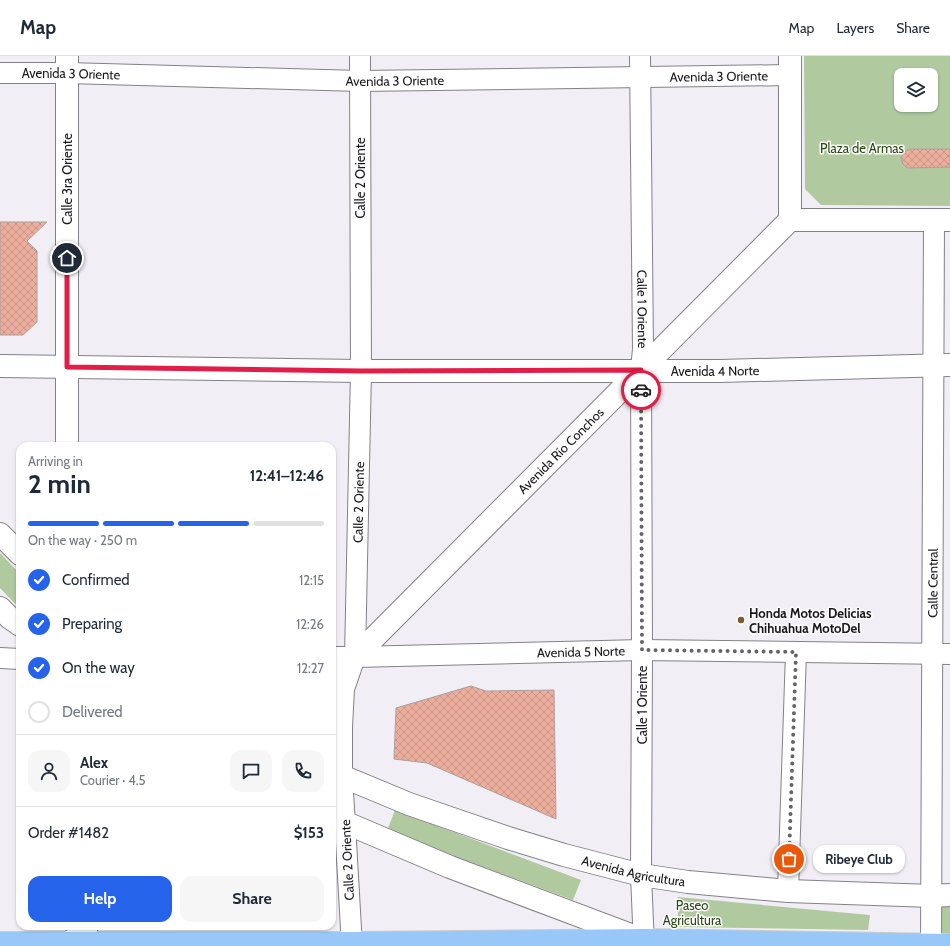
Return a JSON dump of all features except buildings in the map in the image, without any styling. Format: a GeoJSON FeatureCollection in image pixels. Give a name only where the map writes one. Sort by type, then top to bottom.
{"type":"FeatureCollection","features":[{"type":"Feature","properties":{"kind":"main road","name":"Calle 3ra Oriente"},"geometry":{"type":"LineString","coordinates":[[67,64],[67,442]]}},
{"type":"Feature","properties":{"kind":"main road"},"geometry":{"type":"LineString","coordinates":[[790,66],[790,220],[942,220]]}},
{"type":"Feature","properties":{"kind":"main road","name":"Avenida Río Conchos"},"geometry":{"type":"LineString","coordinates":[[336,676],[790,220]]}},
{"type":"Feature","properties":{"kind":"main road","name":"Avenida 4 Norte"},"geometry":{"type":"LineString","coordinates":[[0,366],[361,371],[720,370],[942,365]]}},
{"type":"Feature","properties":{"kind":"main road"},"geometry":{"type":"LineString","coordinates":[[0,534],[16,550]]}},
{"type":"Feature","properties":{"kind":"main road"},"geometry":{"type":"LineString","coordinates":[[0,608],[16,622]]}},
{"type":"Feature","properties":{"kind":"main road","name":"Avenida Agricultura"},"geometry":{"type":"LineString","coordinates":[[337,774],[409,804],[508,838],[564,855],[641,875],[688,882],[788,891],[941,896]]}},
{"type":"Feature","properties":{"kind":"main road"},"geometry":{"type":"LineString","coordinates":[[339,821],[450,867],[644,943]]}},
{"type":"Feature","properties":{"kind":"main road"},"geometry":{"type":"LineString","coordinates":[[69,940],[82,930]]}},
{"type":"Feature","properties":{"kind":"main road"},"geometry":{"type":"LineString","coordinates":[[0,943],[69,940],[352,945],[644,943],[950,945]]}},
{"type":"Feature","properties":{"kind":"street","name":"Calle 2 Oriente"},"geometry":{"type":"LineString","coordinates":[[352,945],[339,821],[337,774],[344,689],[355,657],[361,371],[360,56]]}},
{"type":"Feature","properties":{"kind":"street","name":"Calle 1 Oriente"},"geometry":{"type":"LineString","coordinates":[[640,56],[643,349],[641,370],[641,875],[644,943]]}},
{"type":"Feature","properties":{"kind":"street","name":"Avenida 3 Oriente"},"geometry":{"type":"LineString","coordinates":[[0,73],[67,64],[360,81],[640,77],[790,66]]}},
{"type":"Feature","properties":{"kind":"street","name":"Calle Central"},"geometry":{"type":"LineString","coordinates":[[932,946],[941,896],[942,220]]}},
{"type":"Feature","properties":{"kind":"street","name":"Avenida 5 Norte"},"geometry":{"type":"LineString","coordinates":[[336,656],[355,657],[642,650],[941,654]]}},
{"type":"Feature","properties":{"kind":"street"},"geometry":{"type":"LineString","coordinates":[[788,891],[796,652]]}},
{"type":"Feature","properties":{"kind":"street"},"geometry":{"type":"LineString","coordinates":[[0,658],[16,659]]}},
{"type":"Feature","properties":{"kind":"green space","name":"Plaza de Armas"},"geometry":{"type":"Polygon","coordinates":[[[804,56],[950,56],[950,206],[821,205],[805,189],[804,56]]]}},
{"type":"Feature","properties":{"kind":"green space"},"geometry":{"type":"Polygon","coordinates":[[[0,553],[16,570],[16,605],[0,588],[0,553]]]}},
{"type":"Feature","properties":{"kind":"green space"},"geometry":{"type":"Polygon","coordinates":[[[395,810],[581,880],[573,900],[387,831],[395,810]]]}},
{"type":"Feature","properties":{"kind":"green space","name":"Paseo Agricultura"},"geometry":{"type":"Polygon","coordinates":[[[678,897],[870,915],[868,930],[678,927],[678,897]]]}},
{"type":"Feature","properties":{"kind":"green space"},"geometry":{"type":"Polygon","coordinates":[[[950,903],[950,946],[931,946],[933,905],[950,903]]]}},
{"type":"Feature","properties":{"kind":"way so far"},"geometry":{"type":"LineString","coordinates":[[641,390],[642,650],[796,652],[789,859]]}},
{"type":"Feature","properties":{"kind":"place","name":"Honda Motos Delicias Chihuahua MotoDel"},"geometry":{"type":"Point","coordinates":[741,620]}},
{"type":"Feature","properties":{"kind":"place","name":"Ribeye Club"},"geometry":{"type":"Point","coordinates":[789,859]}},
{"type":"Feature","properties":{"kind":"route"},"geometry":{"type":"LineString","coordinates":[[67,258],[67,367],[361,371],[641,370],[641,390]]}}]}
